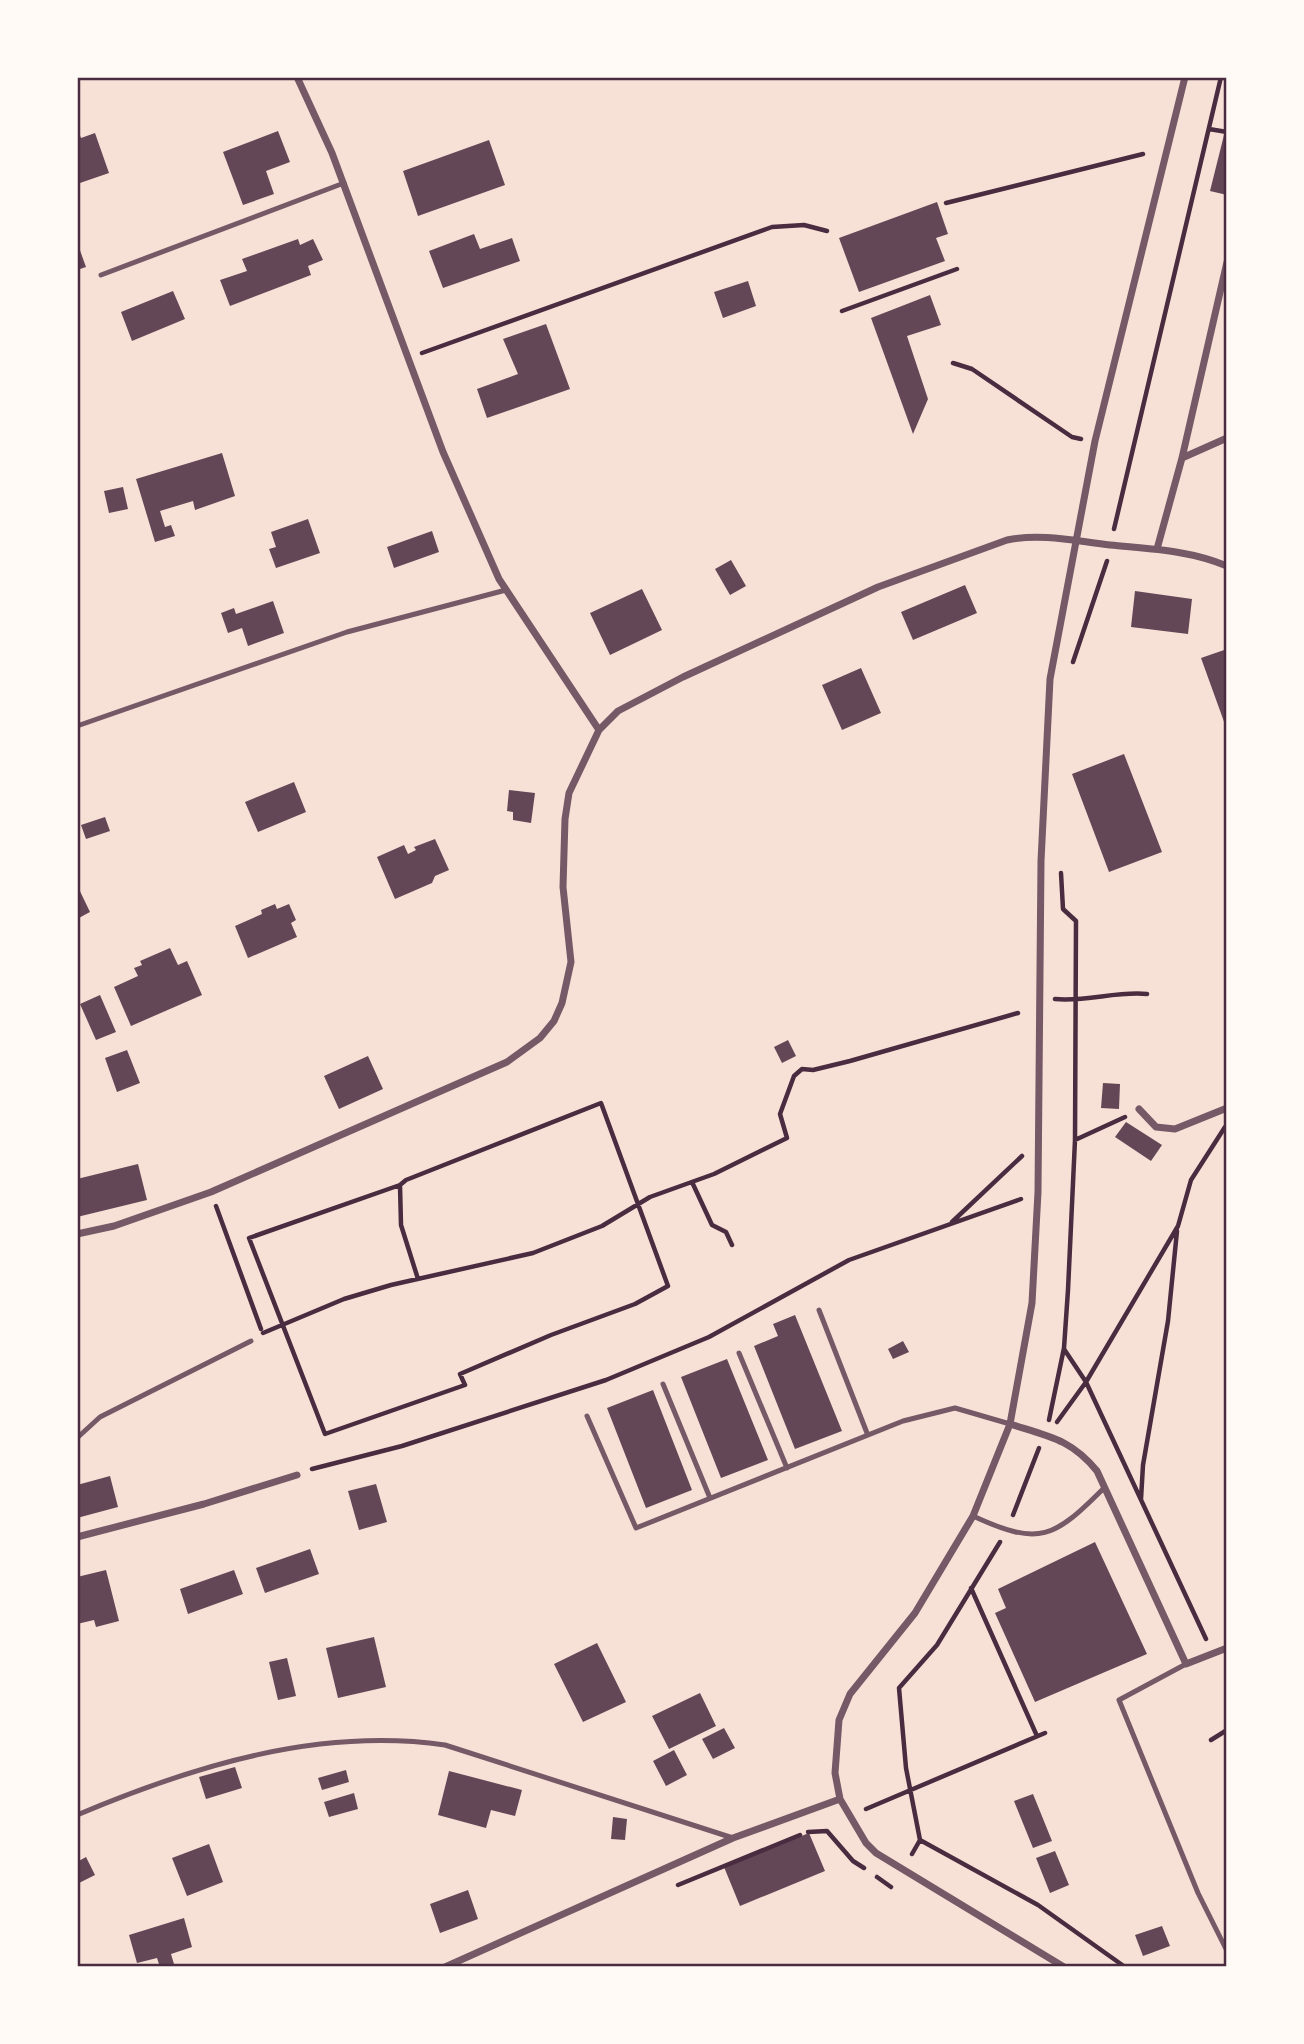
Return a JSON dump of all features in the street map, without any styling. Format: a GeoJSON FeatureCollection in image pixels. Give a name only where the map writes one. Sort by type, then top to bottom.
{"type":"FeatureCollection","features":[{"type":"Feature","properties":{"kind":"street"},"geometry":{"type":"LineString","coordinates":[[297,77],[344,183],[443,452],[506,590],[599,730]]}},
{"type":"Feature","properties":{"kind":"street"},"geometry":{"type":"LineString","coordinates":[[1064,1967],[888,1863],[866,1843],[840,1799],[835,1773],[835,1749],[839,1720],[850,1694],[915,1613],[973,1516],[1010,1424],[1032,1303],[1038,1192],[1041,861],[1050,679],[1095,441],[1185,77]]}},
{"type":"Feature","properties":{"kind":"street"},"geometry":{"type":"LineString","coordinates":[[1157,549],[1182,458],[1227,262]]}},
{"type":"Feature","properties":{"kind":"street"},"geometry":{"type":"LineString","coordinates":[[1182,458],[1227,438]]}},
{"type":"Feature","properties":{"kind":"street"},"geometry":{"type":"LineString","coordinates":[[77,1234],[114,1226],[211,1192],[507,1062],[540,1038],[554,1021],[562,1003],[571,962],[562,853],[569,793],[599,730],[618,711],[682,677],[878,587],[1007,540],[1029,535],[1157,549],[1205,557],[1227,566]]}},
{"type":"Feature","properties":{"kind":"street"},"geometry":{"type":"LineString","coordinates":[[1139,1109],[1156,1126],[1175,1129],[1227,1108]]}},
{"type":"Feature","properties":{"kind":"street"},"geometry":{"type":"LineString","coordinates":[[1010,1424],[1066,1441],[1083,1453],[1097,1471],[1186,1664],[1227,1648]]}},
{"type":"Feature","properties":{"kind":"street"},"geometry":{"type":"LineString","coordinates":[[77,1537],[204,1504],[296,1475]]}},
{"type":"Feature","properties":{"kind":"street"},"geometry":{"type":"LineString","coordinates":[[444,1967],[733,1838],[840,1799]]}},
{"type":"Feature","properties":{"kind":"lane"},"geometry":{"type":"LineString","coordinates":[[101,275],[344,183]]}},
{"type":"Feature","properties":{"kind":"lane"},"geometry":{"type":"LineString","coordinates":[[77,726],[348,632],[506,590]]}},
{"type":"Feature","properties":{"kind":"lane"},"geometry":{"type":"LineString","coordinates":[[819,1310],[867,1433]]}},
{"type":"Feature","properties":{"kind":"lane"},"geometry":{"type":"LineString","coordinates":[[77,1438],[100,1417],[251,1341]]}},
{"type":"Feature","properties":{"kind":"lane"},"geometry":{"type":"LineString","coordinates":[[740,1353],[787,1468]]}},
{"type":"Feature","properties":{"kind":"lane"},"geometry":{"type":"LineString","coordinates":[[663,1384],[710,1498]]}},
{"type":"Feature","properties":{"kind":"lane"},"geometry":{"type":"LineString","coordinates":[[587,1416],[636,1528],[867,1433],[955,1408],[1010,1424]]}},
{"type":"Feature","properties":{"kind":"lane"},"geometry":{"type":"LineString","coordinates":[[973,1516],[1007,1532],[1029,1536],[1051,1532],[1081,1511],[1104,1488]]}},
{"type":"Feature","properties":{"kind":"lane"},"geometry":{"type":"LineString","coordinates":[[1186,1664],[1119,1700],[1198,1892],[1227,1951]]}},
{"type":"Feature","properties":{"kind":"lane"},"geometry":{"type":"LineString","coordinates":[[77,1815],[177,1775],[262,1753],[320,1744],[401,1739],[444,1745],[733,1838]]}},
{"type":"Feature","properties":{"kind":"path"},"geometry":{"type":"LineString","coordinates":[[1072,668],[1082,629],[1106,569],[1221,77]]}},
{"type":"Feature","properties":{"kind":"path"},"geometry":{"type":"LineString","coordinates":[[1209,129],[1227,132]]}},
{"type":"Feature","properties":{"kind":"path"},"geometry":{"type":"LineString","coordinates":[[946,203],[1143,154]]}},
{"type":"Feature","properties":{"kind":"path"},"geometry":{"type":"LineString","coordinates":[[408,358],[772,227],[804,225],[827,231]]}},
{"type":"Feature","properties":{"kind":"path"},"geometry":{"type":"LineString","coordinates":[[842,311],[957,269]]}},
{"type":"Feature","properties":{"kind":"path"},"geometry":{"type":"LineString","coordinates":[[953,363],[972,369],[1072,437],[1095,441]]}},
{"type":"Feature","properties":{"kind":"path"},"geometry":{"type":"LineString","coordinates":[[910,1858],[920,1840],[906,1768],[899,1688],[937,1645],[1007,1532],[1044,1435],[1064,1348],[1074,1140],[1076,921],[1063,909],[1060,861]]}},
{"type":"Feature","properties":{"kind":"path"},"geometry":{"type":"LineString","coordinates":[[1055,999],[1074,1000],[1122,991],[1147,993]]}},
{"type":"Feature","properties":{"kind":"path"},"geometry":{"type":"LineString","coordinates":[[211,1192],[265,1332],[344,1299],[533,1253],[602,1226],[649,1197],[692,1182],[787,1138],[780,1114],[794,1076],[802,1069],[813,1070],[850,1061],[1018,1013]]}},
{"type":"Feature","properties":{"kind":"path"},"geometry":{"type":"LineString","coordinates":[[601,1102],[668,1286],[663,1291],[460,1374],[465,1385],[325,1434],[248,1238],[400,1185],[406,1180],[601,1102]]}},
{"type":"Feature","properties":{"kind":"path"},"geometry":{"type":"LineString","coordinates":[[1074,1140],[1139,1109]]}},
{"type":"Feature","properties":{"kind":"path"},"geometry":{"type":"LineString","coordinates":[[1141,1500],[1143,1465],[1168,1321],[1178,1226],[1191,1180],[1227,1124]]}},
{"type":"Feature","properties":{"kind":"path"},"geometry":{"type":"LineString","coordinates":[[950,1225],[1038,1140]]}},
{"type":"Feature","properties":{"kind":"path"},"geometry":{"type":"LineString","coordinates":[[692,1182],[712,1225],[726,1232],[732,1245]]}},
{"type":"Feature","properties":{"kind":"path"},"geometry":{"type":"LineString","coordinates":[[400,1185],[401,1224],[418,1279]]}},
{"type":"Feature","properties":{"kind":"path"},"geometry":{"type":"LineString","coordinates":[[296,1475],[402,1446],[554,1398],[709,1337],[849,1260],[1038,1192]]}},
{"type":"Feature","properties":{"kind":"path"},"geometry":{"type":"LineString","coordinates":[[1044,1435],[1066,1413],[1086,1382],[1178,1226]]}},
{"type":"Feature","properties":{"kind":"path"},"geometry":{"type":"LineString","coordinates":[[1064,1348],[1086,1382],[1204,1638],[1213,1642],[1210,1656]]}},
{"type":"Feature","properties":{"kind":"path"},"geometry":{"type":"LineString","coordinates":[[971,1588],[1037,1736]]}},
{"type":"Feature","properties":{"kind":"path"},"geometry":{"type":"LineString","coordinates":[[1211,1740],[1227,1730]]}},
{"type":"Feature","properties":{"kind":"path"},"geometry":{"type":"LineString","coordinates":[[850,1815],[912,1791],[1045,1732]]}},
{"type":"Feature","properties":{"kind":"path"},"geometry":{"type":"LineString","coordinates":[[920,1840],[1038,1905],[1125,1967]]}},
{"type":"Feature","properties":{"kind":"building"},"geometry":{"type":"Polygon","coordinates":[[[77,128],[81,138],[95,133],[109,173],[77,184],[77,128]]]}},
{"type":"Feature","properties":{"kind":"building"},"geometry":{"type":"Polygon","coordinates":[[[278,131],[290,162],[266,171],[274,194],[243,205],[223,152],[278,131]]]}},
{"type":"Feature","properties":{"kind":"building"},"geometry":{"type":"Polygon","coordinates":[[[1224,135],[1227,136],[1227,195],[1210,191],[1224,135]]]}},
{"type":"Feature","properties":{"kind":"building"},"geometry":{"type":"Polygon","coordinates":[[[489,140],[505,185],[418,216],[403,171],[489,140]]]}},
{"type":"Feature","properties":{"kind":"building"},"geometry":{"type":"Polygon","coordinates":[[[937,202],[948,234],[936,238],[945,261],[859,292],[839,238],[937,202]]]}},
{"type":"Feature","properties":{"kind":"building"},"geometry":{"type":"Polygon","coordinates":[[[474,234],[480,249],[512,238],[520,261],[443,288],[429,251],[474,234]]]}},
{"type":"Feature","properties":{"kind":"building"},"geometry":{"type":"Polygon","coordinates":[[[298,239],[300,245],[313,239],[323,260],[308,266],[311,275],[230,306],[220,280],[247,271],[242,259],[298,239]]]}},
{"type":"Feature","properties":{"kind":"building"},"geometry":{"type":"Polygon","coordinates":[[[77,242],[86,267],[77,270],[77,242]]]}},
{"type":"Feature","properties":{"kind":"building"},"geometry":{"type":"Polygon","coordinates":[[[748,281],[756,306],[723,318],[714,292],[748,281]]]}},
{"type":"Feature","properties":{"kind":"building"},"geometry":{"type":"Polygon","coordinates":[[[173,291],[185,319],[132,341],[121,312],[173,291]]]}},
{"type":"Feature","properties":{"kind":"building"},"geometry":{"type":"Polygon","coordinates":[[[930,295],[941,325],[907,336],[928,399],[913,434],[871,318],[930,295]]]}},
{"type":"Feature","properties":{"kind":"building"},"geometry":{"type":"Polygon","coordinates":[[[546,324],[570,389],[487,418],[477,389],[518,374],[503,339],[546,324]]]}},
{"type":"Feature","properties":{"kind":"building"},"geometry":{"type":"Polygon","coordinates":[[[222,453],[235,496],[195,510],[193,501],[160,511],[165,527],[171,525],[175,536],[155,542],[136,479],[222,453]]]}},
{"type":"Feature","properties":{"kind":"building"},"geometry":{"type":"Polygon","coordinates":[[[123,487],[128,509],[109,513],[104,491],[123,487]]]}},
{"type":"Feature","properties":{"kind":"building"},"geometry":{"type":"Polygon","coordinates":[[[308,519],[320,553],[276,568],[269,549],[276,547],[271,532],[308,519]]]}},
{"type":"Feature","properties":{"kind":"building"},"geometry":{"type":"Polygon","coordinates":[[[432,531],[439,552],[394,568],[387,547],[432,531]]]}},
{"type":"Feature","properties":{"kind":"building"},"geometry":{"type":"Polygon","coordinates":[[[731,560],[746,586],[730,595],[715,569],[731,560]]]}},
{"type":"Feature","properties":{"kind":"building"},"geometry":{"type":"Polygon","coordinates":[[[965,585],[977,613],[913,640],[901,612],[965,585]]]}},
{"type":"Feature","properties":{"kind":"building"},"geometry":{"type":"Polygon","coordinates":[[[642,589],[662,630],[610,655],[590,613],[642,589]]]}},
{"type":"Feature","properties":{"kind":"building"},"geometry":{"type":"Polygon","coordinates":[[[1135,591],[1192,599],[1188,634],[1131,627],[1135,591]]]}},
{"type":"Feature","properties":{"kind":"building"},"geometry":{"type":"Polygon","coordinates":[[[273,601],[284,633],[248,646],[242,628],[228,633],[221,613],[234,608],[236,614],[273,601]]]}},
{"type":"Feature","properties":{"kind":"building"},"geometry":{"type":"Polygon","coordinates":[[[1227,649],[1227,730],[1201,658],[1227,649]]]}},
{"type":"Feature","properties":{"kind":"building"},"geometry":{"type":"Polygon","coordinates":[[[861,668],[881,713],[842,730],[822,685],[861,668]]]}},
{"type":"Feature","properties":{"kind":"building"},"geometry":{"type":"Polygon","coordinates":[[[1124,754],[1162,852],[1109,872],[1072,774],[1124,754]]]}},
{"type":"Feature","properties":{"kind":"building"},"geometry":{"type":"Polygon","coordinates":[[[294,782],[306,812],[258,832],[245,802],[294,782]]]}},
{"type":"Feature","properties":{"kind":"building"},"geometry":{"type":"Polygon","coordinates":[[[509,790],[535,793],[531,823],[513,820],[513,812],[507,811],[509,790]]]}},
{"type":"Feature","properties":{"kind":"building"},"geometry":{"type":"Polygon","coordinates":[[[105,817],[110,831],[86,839],[81,825],[105,817]]]}},
{"type":"Feature","properties":{"kind":"building"},"geometry":{"type":"Polygon","coordinates":[[[435,839],[449,870],[435,876],[432,883],[395,899],[377,857],[404,845],[408,854],[416,850],[414,847],[435,839]]]}},
{"type":"Feature","properties":{"kind":"building"},"geometry":{"type":"Polygon","coordinates":[[[77,885],[90,912],[77,919],[77,885]]]}},
{"type":"Feature","properties":{"kind":"building"},"geometry":{"type":"Polygon","coordinates":[[[275,904],[277,909],[289,904],[296,920],[291,923],[297,937],[248,958],[235,926],[262,914],[261,910],[275,904]]]}},
{"type":"Feature","properties":{"kind":"building"},"geometry":{"type":"Polygon","coordinates":[[[170,948],[178,965],[187,961],[202,995],[131,1026],[114,987],[138,976],[134,968],[142,965],[140,961],[170,948]]]}},
{"type":"Feature","properties":{"kind":"building"},"geometry":{"type":"Polygon","coordinates":[[[100,995],[116,1032],[96,1040],[80,1004],[100,995]]]}},
{"type":"Feature","properties":{"kind":"building"},"geometry":{"type":"Polygon","coordinates":[[[788,1040],[796,1056],[782,1063],[774,1047],[788,1040]]]}},
{"type":"Feature","properties":{"kind":"building"},"geometry":{"type":"Polygon","coordinates":[[[127,1050],[140,1083],[117,1092],[105,1058],[127,1050]]]}},
{"type":"Feature","properties":{"kind":"building"},"geometry":{"type":"Polygon","coordinates":[[[368,1056],[383,1089],[339,1109],[324,1076],[368,1056]]]}},
{"type":"Feature","properties":{"kind":"building"},"geometry":{"type":"Polygon","coordinates":[[[1103,1083],[1120,1084],[1119,1109],[1101,1108],[1103,1083]]]}},
{"type":"Feature","properties":{"kind":"building"},"geometry":{"type":"Polygon","coordinates":[[[1126,1122],[1162,1145],[1151,1161],[1115,1137],[1126,1122]]]}},
{"type":"Feature","properties":{"kind":"building"},"geometry":{"type":"Polygon","coordinates":[[[138,1164],[147,1200],[77,1217],[77,1179],[138,1164]]]}},
{"type":"Feature","properties":{"kind":"building"},"geometry":{"type":"Polygon","coordinates":[[[795,1315],[842,1431],[795,1449],[754,1346],[778,1336],[773,1324],[795,1315]]]}},
{"type":"Feature","properties":{"kind":"building"},"geometry":{"type":"Polygon","coordinates":[[[903,1341],[909,1352],[893,1359],[888,1349],[903,1341]]]}},
{"type":"Feature","properties":{"kind":"building"},"geometry":{"type":"Polygon","coordinates":[[[727,1359],[768,1460],[721,1478],[681,1377],[727,1359]]]}},
{"type":"Feature","properties":{"kind":"building"},"geometry":{"type":"Polygon","coordinates":[[[653,1390],[692,1490],[646,1508],[607,1408],[653,1390]]]}},
{"type":"Feature","properties":{"kind":"building"},"geometry":{"type":"Polygon","coordinates":[[[110,1476],[118,1507],[77,1518],[77,1485],[110,1476]]]}},
{"type":"Feature","properties":{"kind":"building"},"geometry":{"type":"Polygon","coordinates":[[[376,1484],[387,1522],[359,1530],[348,1491],[376,1484]]]}},
{"type":"Feature","properties":{"kind":"building"},"geometry":{"type":"Polygon","coordinates":[[[1095,1542],[1147,1654],[1035,1702],[995,1613],[1006,1608],[998,1589],[1095,1542]]]}},
{"type":"Feature","properties":{"kind":"building"},"geometry":{"type":"Polygon","coordinates":[[[310,1549],[319,1574],[265,1593],[256,1568],[310,1549]]]}},
{"type":"Feature","properties":{"kind":"building"},"geometry":{"type":"Polygon","coordinates":[[[106,1570],[119,1621],[96,1627],[94,1620],[77,1624],[77,1577],[106,1570]]]}},
{"type":"Feature","properties":{"kind":"building"},"geometry":{"type":"Polygon","coordinates":[[[234,1570],[243,1594],[188,1614],[180,1589],[234,1570]]]}},
{"type":"Feature","properties":{"kind":"building"},"geometry":{"type":"Polygon","coordinates":[[[374,1637],[386,1687],[338,1698],[326,1648],[374,1637]]]}},
{"type":"Feature","properties":{"kind":"building"},"geometry":{"type":"Polygon","coordinates":[[[597,1643],[626,1702],[583,1722],[554,1664],[597,1643]]]}},
{"type":"Feature","properties":{"kind":"building"},"geometry":{"type":"Polygon","coordinates":[[[287,1658],[296,1696],[278,1700],[269,1662],[287,1658]]]}},
{"type":"Feature","properties":{"kind":"building"},"geometry":{"type":"Polygon","coordinates":[[[700,1693],[716,1726],[669,1749],[652,1716],[700,1693]]]}},
{"type":"Feature","properties":{"kind":"building"},"geometry":{"type":"Polygon","coordinates":[[[724,1728],[735,1748],[713,1759],[702,1739],[724,1728]]]}},
{"type":"Feature","properties":{"kind":"building"},"geometry":{"type":"Polygon","coordinates":[[[674,1750],[687,1775],[666,1786],[653,1761],[674,1750]]]}},
{"type":"Feature","properties":{"kind":"building"},"geometry":{"type":"Polygon","coordinates":[[[235,1767],[242,1788],[206,1799],[199,1777],[235,1767]]]}},
{"type":"Feature","properties":{"kind":"building"},"geometry":{"type":"Polygon","coordinates":[[[346,1770],[349,1782],[322,1790],[318,1778],[346,1770]]]}},
{"type":"Feature","properties":{"kind":"building"},"geometry":{"type":"Polygon","coordinates":[[[449,1771],[522,1790],[515,1816],[491,1810],[486,1828],[438,1815],[449,1771]]]}},
{"type":"Feature","properties":{"kind":"building"},"geometry":{"type":"Polygon","coordinates":[[[354,1793],[358,1809],[329,1817],[324,1802],[354,1793]]]}},
{"type":"Feature","properties":{"kind":"building"},"geometry":{"type":"Polygon","coordinates":[[[1033,1794],[1052,1841],[1033,1848],[1014,1801],[1033,1794]]]}},
{"type":"Feature","properties":{"kind":"building"},"geometry":{"type":"Polygon","coordinates":[[[613,1817],[627,1819],[625,1840],[611,1839],[613,1817]]]}},
{"type":"Feature","properties":{"kind":"building"},"geometry":{"type":"Polygon","coordinates":[[[809,1833],[825,1871],[740,1906],[724,1867],[809,1833]]]}},
{"type":"Feature","properties":{"kind":"building"},"geometry":{"type":"Polygon","coordinates":[[[209,1844],[223,1882],[187,1896],[172,1858],[209,1844]]]}},
{"type":"Feature","properties":{"kind":"building"},"geometry":{"type":"Polygon","coordinates":[[[1055,1851],[1069,1885],[1050,1893],[1036,1858],[1055,1851]]]}},
{"type":"Feature","properties":{"kind":"building"},"geometry":{"type":"Polygon","coordinates":[[[86,1857],[95,1875],[77,1884],[77,1862],[86,1857]]]}},
{"type":"Feature","properties":{"kind":"building"},"geometry":{"type":"Polygon","coordinates":[[[468,1890],[478,1919],[440,1933],[430,1904],[468,1890]]]}},
{"type":"Feature","properties":{"kind":"building"},"geometry":{"type":"Polygon","coordinates":[[[184,1918],[192,1947],[171,1954],[174,1964],[164,1967],[160,1967],[157,1958],[137,1963],[129,1935],[184,1918]]]}},
{"type":"Feature","properties":{"kind":"building"},"geometry":{"type":"Polygon","coordinates":[[[1162,1926],[1170,1946],[1143,1956],[1135,1935],[1162,1926]]]}}]}
